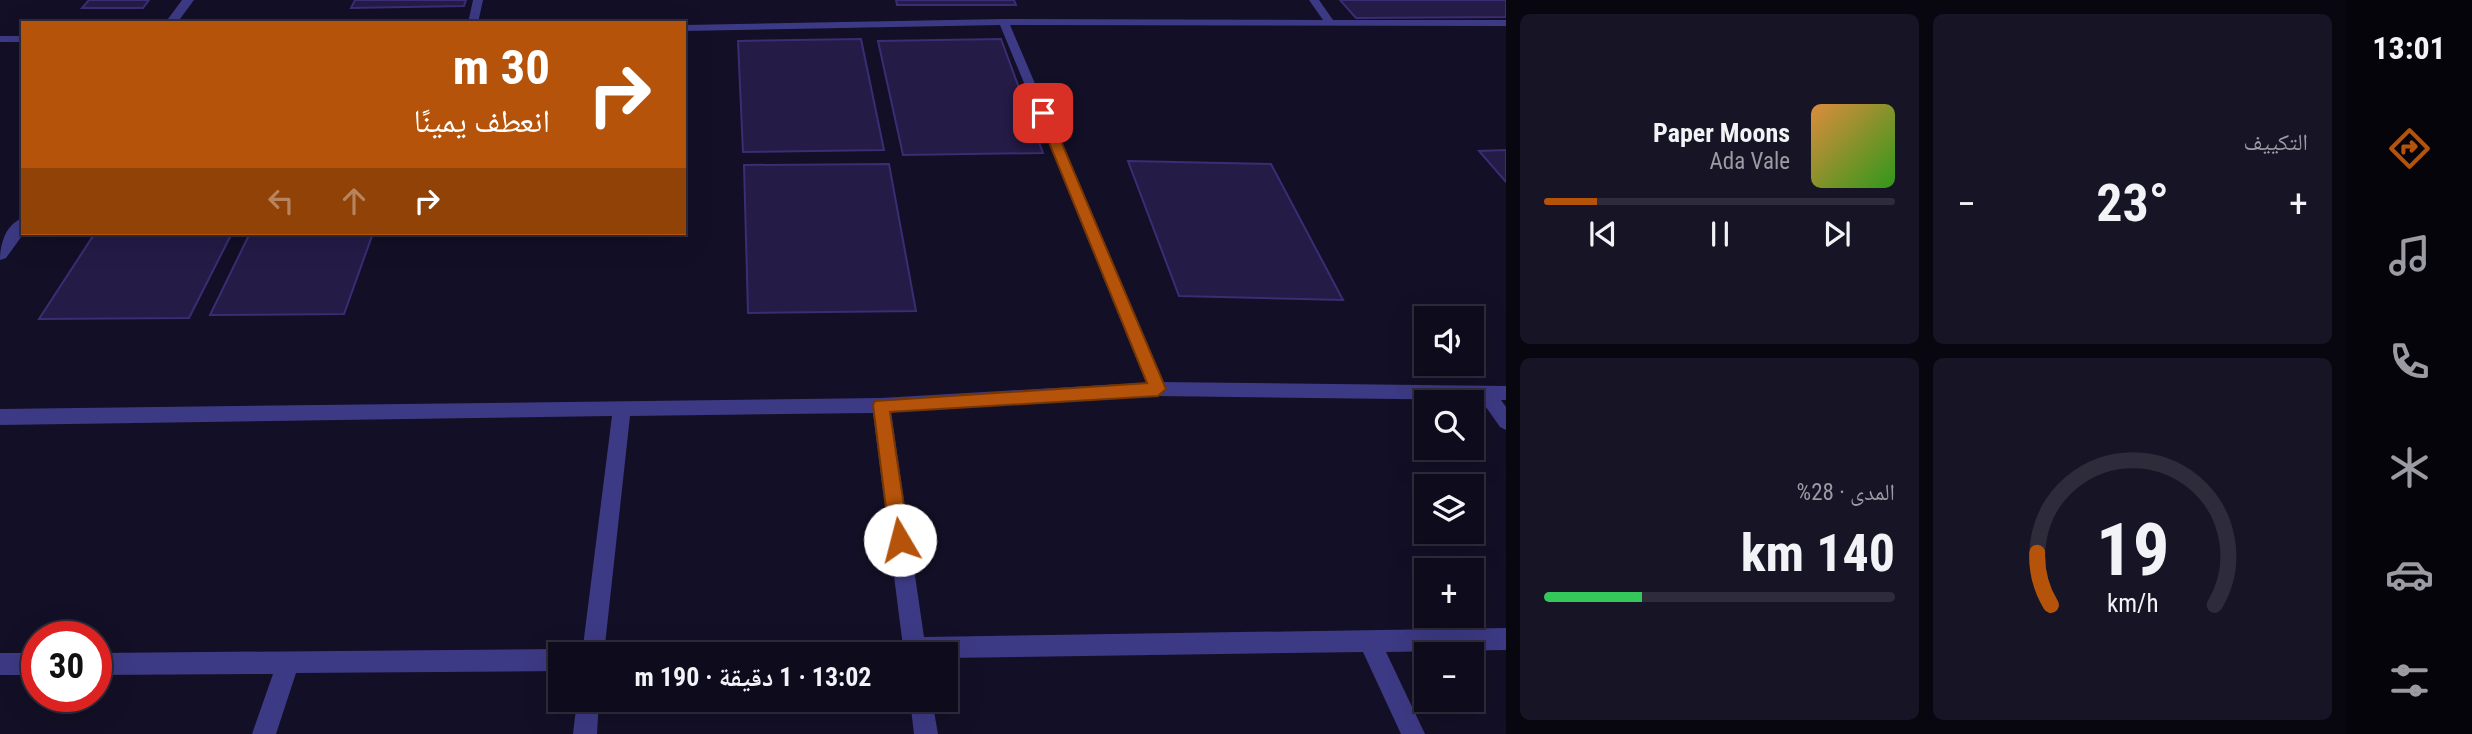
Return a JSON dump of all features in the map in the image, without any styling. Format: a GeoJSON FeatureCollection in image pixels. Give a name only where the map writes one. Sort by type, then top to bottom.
{"type":"FeatureCollection","features":[{"type":"Feature","properties":{"kind":"street"},"geometry":{"type":"LineString","coordinates":[[172,21],[188,0]]}},
{"type":"Feature","properties":{"kind":"street"},"geometry":{"type":"LineString","coordinates":[[0,254],[21,226]]}},
{"type":"Feature","properties":{"kind":"street"},"geometry":{"type":"LineString","coordinates":[[0,417],[881,405],[1158,389],[1506,393]]}},
{"type":"Feature","properties":{"kind":"street"},"geometry":{"type":"LineString","coordinates":[[1487,394],[1506,422]]}},
{"type":"Feature","properties":{"kind":"street"},"geometry":{"type":"LineString","coordinates":[[881,405],[914,642]]}},
{"type":"Feature","properties":{"kind":"street"},"geometry":{"type":"LineString","coordinates":[[594,642],[622,408]]}},
{"type":"Feature","properties":{"kind":"street"},"geometry":{"type":"LineString","coordinates":[[958,650],[1506,639]]}},
{"type":"Feature","properties":{"kind":"street"},"geometry":{"type":"LineString","coordinates":[[1370,642],[1413,734]]}},
{"type":"Feature","properties":{"kind":"street"},"geometry":{"type":"LineString","coordinates":[[112,664],[548,660]]}},
{"type":"Feature","properties":{"kind":"street"},"geometry":{"type":"LineString","coordinates":[[264,734],[288,663]]}},
{"type":"Feature","properties":{"kind":"street"},"geometry":{"type":"LineString","coordinates":[[0,664],[21,664]]}},
{"type":"Feature","properties":{"kind":"street"},"geometry":{"type":"LineString","coordinates":[[585,734],[587,712]]}},
{"type":"Feature","properties":{"kind":"street"},"geometry":{"type":"LineString","coordinates":[[923,712],[926,734]]}},
{"type":"Feature","properties":{"kind":"lane"},"geometry":{"type":"LineString","coordinates":[[473,21],[478,0]]}},
{"type":"Feature","properties":{"kind":"lane"},"geometry":{"type":"LineString","coordinates":[[1314,0],[1330,22]]}},
{"type":"Feature","properties":{"kind":"lane"},"geometry":{"type":"LineString","coordinates":[[1004,22],[1158,389]]}},
{"type":"Feature","properties":{"kind":"lane"},"geometry":{"type":"LineString","coordinates":[[686,28],[1004,22],[1506,23]]}},
{"type":"Feature","properties":{"kind":"lane"},"geometry":{"type":"LineString","coordinates":[[0,39],[21,39]]}},
{"type":"Feature","properties":{"kind":"building"},"geometry":{"type":"Polygon","coordinates":[[[89,0],[149,0],[143,8],[82,8],[89,0]]]}},
{"type":"Feature","properties":{"kind":"building"},"geometry":{"type":"Polygon","coordinates":[[[355,0],[466,0],[464,6],[351,8],[355,0]]]}},
{"type":"Feature","properties":{"kind":"building"},"geometry":{"type":"Polygon","coordinates":[[[896,0],[1014,0],[1016,5],[897,5],[896,0]]]}},
{"type":"Feature","properties":{"kind":"building"},"geometry":{"type":"Polygon","coordinates":[[[1340,0],[1506,0],[1506,17],[1356,18],[1340,0]]]}},
{"type":"Feature","properties":{"kind":"building"},"geometry":{"type":"Polygon","coordinates":[[[861,39],[884,150],[743,152],[738,41],[861,39]]]}},
{"type":"Feature","properties":{"kind":"building"},"geometry":{"type":"Polygon","coordinates":[[[1001,39],[1043,153],[903,155],[878,41],[1001,39]]]}},
{"type":"Feature","properties":{"kind":"building"},"geometry":{"type":"Polygon","coordinates":[[[1506,150],[1506,182],[1479,151],[1506,150]]]}},
{"type":"Feature","properties":{"kind":"building"},"geometry":{"type":"Polygon","coordinates":[[[1128,161],[1271,164],[1343,300],[1179,296],[1128,161]]]}},
{"type":"Feature","properties":{"kind":"building"},"geometry":{"type":"Polygon","coordinates":[[[889,164],[916,311],[748,313],[744,165],[889,164]]]}},
{"type":"Feature","properties":{"kind":"building"},"geometry":{"type":"Polygon","coordinates":[[[94,235],[231,235],[189,318],[39,319],[94,235]]]}},
{"type":"Feature","properties":{"kind":"building"},"geometry":{"type":"Polygon","coordinates":[[[249,235],[372,235],[344,314],[210,315],[249,235]]]}},
{"type":"Feature","properties":{"kind":"route"},"geometry":{"type":"LineString","coordinates":[[900,540],[881,405],[1158,389],[1043,113]]}}]}
